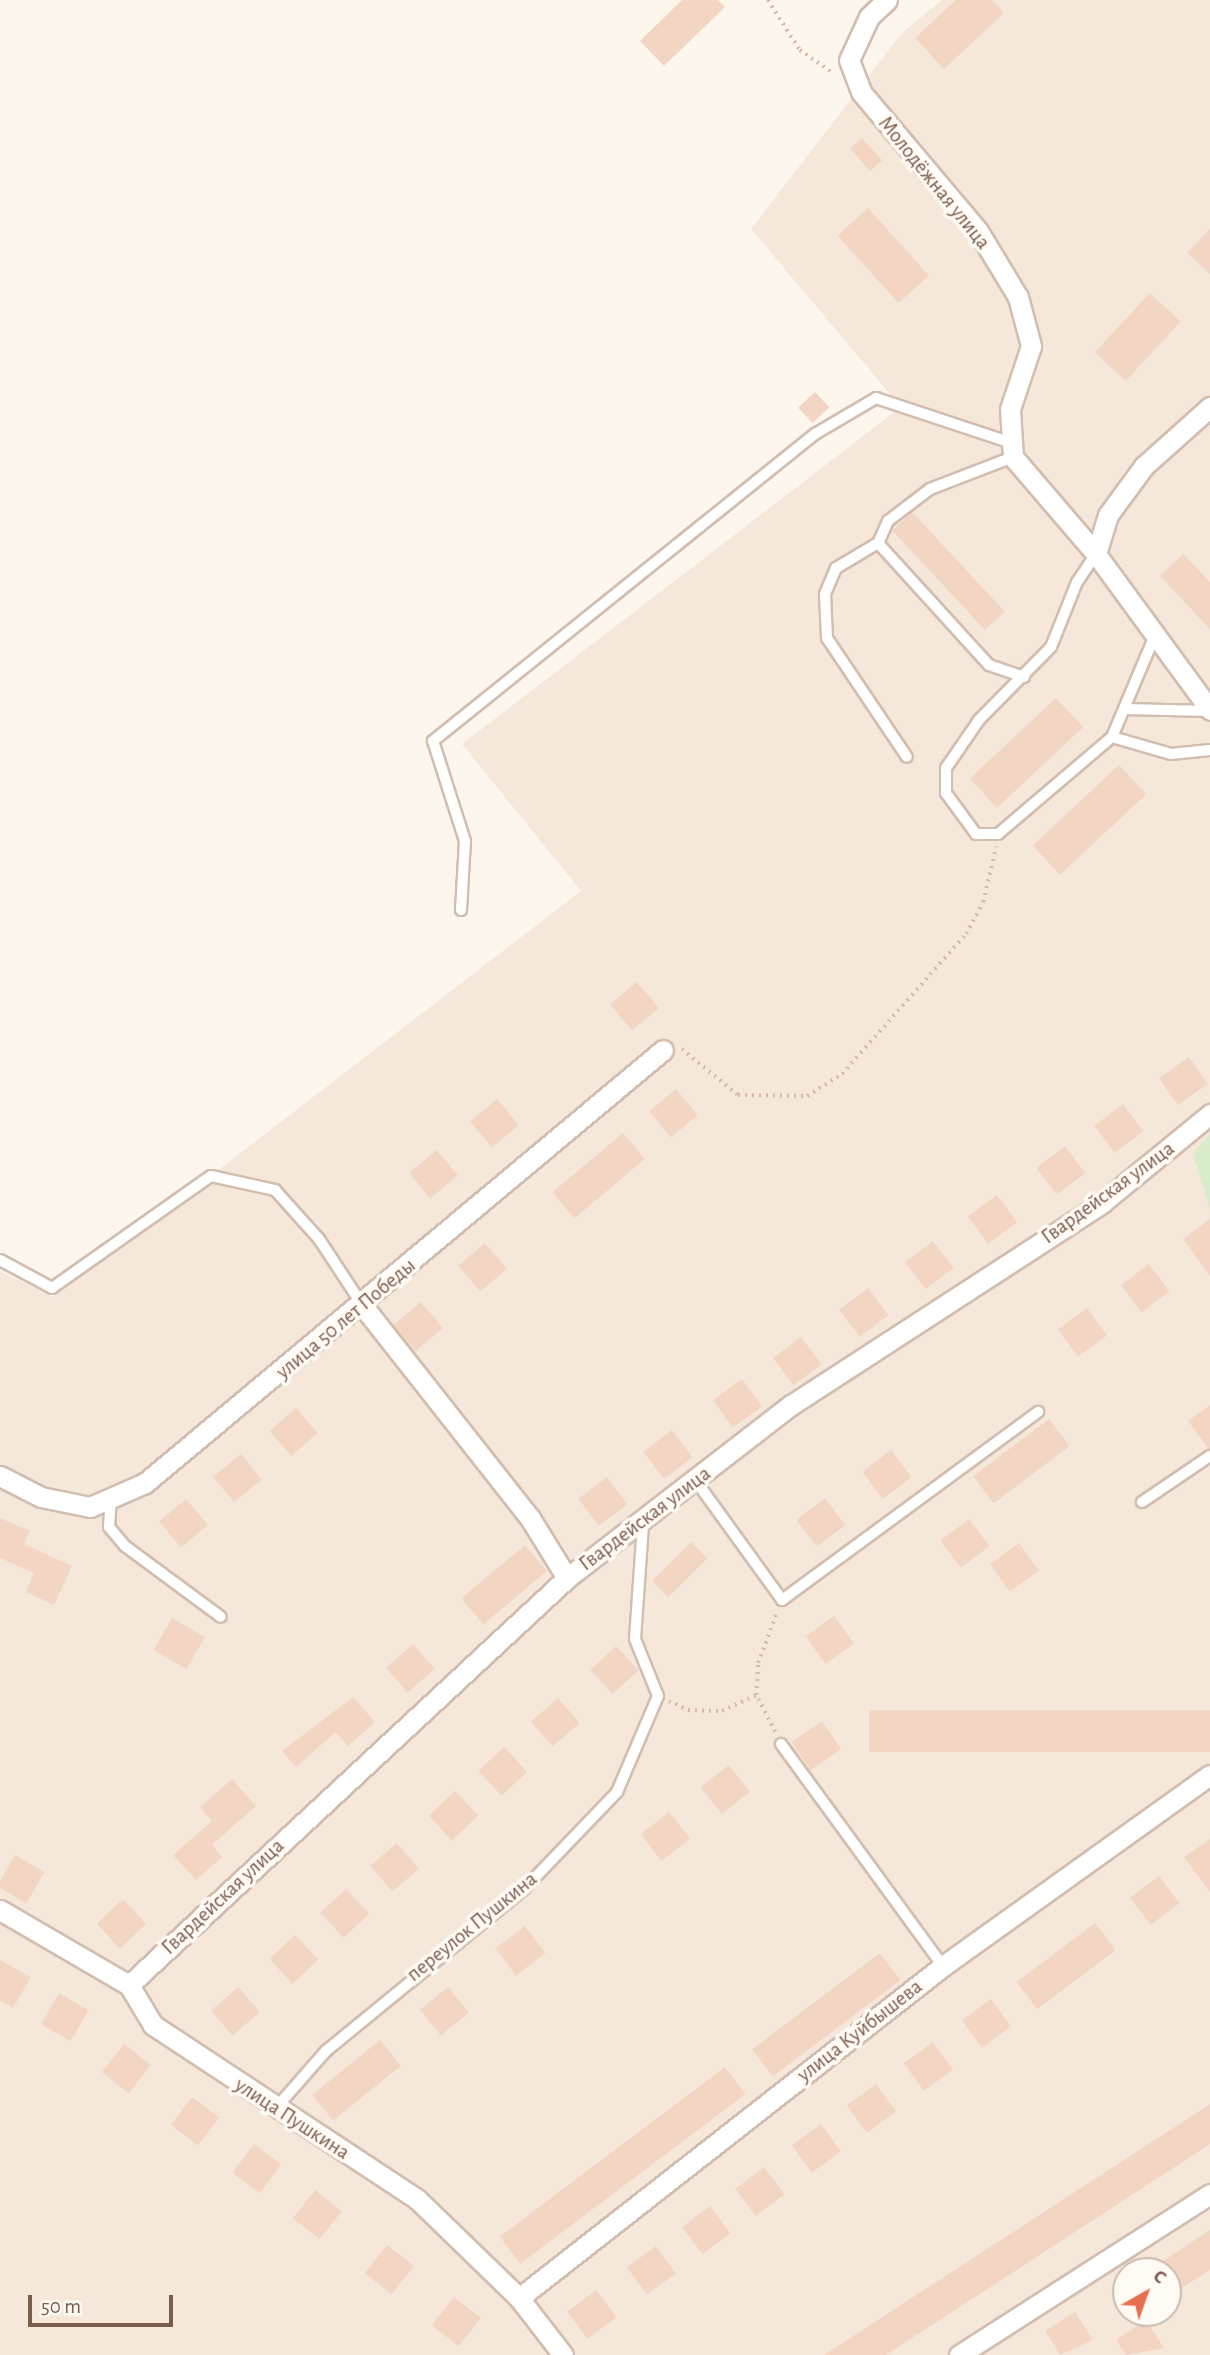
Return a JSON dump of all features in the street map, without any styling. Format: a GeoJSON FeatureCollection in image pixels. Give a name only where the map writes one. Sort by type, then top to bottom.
{"type":"FeatureCollection","features":[{"type":"Feature","properties":{"kind":"street","name":"Молодёжная улица"},"geometry":{"type":"LineString","coordinates":[[887,0],[869,17],[849,60],[861,92],[978,231],[1018,297],[1031,346],[1010,409],[1012,450]]}},
{"type":"Feature","properties":{"kind":"street"},"geometry":{"type":"LineString","coordinates":[[1096,554],[1108,515],[1144,466],[1210,407]]}},
{"type":"Feature","properties":{"kind":"street"},"geometry":{"type":"LineString","coordinates":[[1012,450],[1096,554],[1153,639],[1210,711]]}},
{"type":"Feature","properties":{"kind":"street","name":"улица 50 лет Победы"},"geometry":{"type":"LineString","coordinates":[[0,1476],[41,1497],[90,1507],[145,1483],[363,1306],[663,1050]]}},
{"type":"Feature","properties":{"kind":"street","name":"Гвардейская улица"},"geometry":{"type":"LineString","coordinates":[[129,1985],[567,1578],[643,1524],[790,1405],[1103,1202],[1210,1114]]}},
{"type":"Feature","properties":{"kind":"street"},"geometry":{"type":"LineString","coordinates":[[363,1306],[530,1518],[567,1578]]}},
{"type":"Feature","properties":{"kind":"street","name":"улица Куйбышева"},"geometry":{"type":"LineString","coordinates":[[519,2298],[943,1966],[1210,1775]]}},
{"type":"Feature","properties":{"kind":"street","name":"улица Пушкина"},"geometry":{"type":"LineString","coordinates":[[0,1910],[129,1985],[153,2025],[275,2109],[417,2199],[519,2298],[563,2355]]}},
{"type":"Feature","properties":{"kind":"street"},"geometry":{"type":"LineString","coordinates":[[959,2355],[1210,2194]]}},
{"type":"Feature","properties":{"kind":"lane"},"geometry":{"type":"LineString","coordinates":[[461,910],[465,841],[433,741],[815,434],[876,398],[1012,450]]}},
{"type":"Feature","properties":{"kind":"lane"},"geometry":{"type":"LineString","coordinates":[[908,757],[827,638],[825,594],[836,568],[877,543],[888,521],[930,489],[1012,450]]}},
{"type":"Feature","properties":{"kind":"lane"},"geometry":{"type":"LineString","coordinates":[[877,543],[989,665],[1024,677]]}},
{"type":"Feature","properties":{"kind":"lane"},"geometry":{"type":"LineString","coordinates":[[1096,554],[1077,582],[1051,647],[979,720],[946,768],[946,793],[976,834],[999,834],[1112,737],[1153,639]]}},
{"type":"Feature","properties":{"kind":"lane"},"geometry":{"type":"LineString","coordinates":[[1125,709],[1210,711]]}},
{"type":"Feature","properties":{"kind":"lane"},"geometry":{"type":"LineString","coordinates":[[1112,737],[1171,754],[1210,750]]}},
{"type":"Feature","properties":{"kind":"lane"},"geometry":{"type":"LineString","coordinates":[[0,1260],[52,1288],[211,1176],[275,1190],[319,1239],[363,1306]]}},
{"type":"Feature","properties":{"kind":"lane"},"geometry":{"type":"LineString","coordinates":[[696,1480],[782,1600],[1038,1412]]}},
{"type":"Feature","properties":{"kind":"lane"},"geometry":{"type":"LineString","coordinates":[[1142,1502],[1210,1455]]}},
{"type":"Feature","properties":{"kind":"lane"},"geometry":{"type":"LineString","coordinates":[[111,1498],[109,1527],[125,1546],[221,1616]]}},
{"type":"Feature","properties":{"kind":"lane"},"geometry":{"type":"LineString","coordinates":[[643,1524],[635,1639],[658,1696]]}},
{"type":"Feature","properties":{"kind":"lane","name":"переулок Пушкина"},"geometry":{"type":"LineString","coordinates":[[275,2109],[326,2051],[525,1888],[617,1792],[658,1696]]}},
{"type":"Feature","properties":{"kind":"lane"},"geometry":{"type":"LineString","coordinates":[[781,1744],[943,1966]]}},
{"type":"Feature","properties":{"kind":"path"},"geometry":{"type":"LineString","coordinates":[[768,0],[800,50],[861,92]]}},
{"type":"Feature","properties":{"kind":"path"},"geometry":{"type":"LineString","coordinates":[[663,1050],[689,1049],[738,1095],[807,1096],[842,1074],[966,934],[983,902],[999,834]]}},
{"type":"Feature","properties":{"kind":"path"},"geometry":{"type":"LineString","coordinates":[[781,1744],[756,1695],[758,1663],[782,1600]]}},
{"type":"Feature","properties":{"kind":"path"},"geometry":{"type":"LineString","coordinates":[[658,1696],[688,1710],[722,1711],[756,1695]]}},
{"type":"Feature","properties":{"kind":"shaded area"},"geometry":{"type":"Polygon","coordinates":[[[942,0],[1210,0],[1210,2355],[0,2355],[0,1271],[53,1297],[581,891],[462,744],[901,407],[751,229],[901,34],[942,0]]]}},
{"type":"Feature","properties":{"kind":"green space"},"geometry":{"type":"Polygon","coordinates":[[[1210,1134],[1210,1209],[1193,1153],[1210,1134]]]}},
{"type":"Feature","properties":{"kind":"building"},"geometry":{"type":"Polygon","coordinates":[[[682,0],[718,0],[725,7],[664,66],[640,41],[682,0]]]}},
{"type":"Feature","properties":{"kind":"building"},"geometry":{"type":"Polygon","coordinates":[[[956,0],[992,0],[1004,13],[944,69],[915,38],[956,0]]]}},
{"type":"Feature","properties":{"kind":"building"},"geometry":{"type":"Polygon","coordinates":[[[862,138],[882,160],[870,171],[850,149],[862,138]]]}},
{"type":"Feature","properties":{"kind":"building"},"geometry":{"type":"Polygon","coordinates":[[[868,208],[929,276],[898,303],[838,235],[868,208]]]}},
{"type":"Feature","properties":{"kind":"building"},"geometry":{"type":"Polygon","coordinates":[[[1210,229],[1210,274],[1187,253],[1210,229]]]}},
{"type":"Feature","properties":{"kind":"building"},"geometry":{"type":"Polygon","coordinates":[[[1150,293],[1181,322],[1125,381],[1095,352],[1150,293]]]}},
{"type":"Feature","properties":{"kind":"building"},"geometry":{"type":"Polygon","coordinates":[[[815,392],[829,407],[813,423],[798,408],[815,392]]]}},
{"type":"Feature","properties":{"kind":"building"},"geometry":{"type":"Polygon","coordinates":[[[912,512],[1005,611],[985,630],[892,530],[912,512]]]}},
{"type":"Feature","properties":{"kind":"building"},"geometry":{"type":"Polygon","coordinates":[[[1183,554],[1210,582],[1210,629],[1160,576],[1183,554]]]}},
{"type":"Feature","properties":{"kind":"building"},"geometry":{"type":"Polygon","coordinates":[[[1056,698],[1083,727],[997,808],[970,778],[1056,698]]]}},
{"type":"Feature","properties":{"kind":"building"},"geometry":{"type":"Polygon","coordinates":[[[1119,765],[1146,794],[1060,875],[1033,845],[1119,765]]]}},
{"type":"Feature","properties":{"kind":"building"},"geometry":{"type":"Polygon","coordinates":[[[637,982],[659,1008],[632,1031],[610,1004],[637,982]]]}},
{"type":"Feature","properties":{"kind":"building"},"geometry":{"type":"Polygon","coordinates":[[[1189,1057],[1208,1084],[1178,1105],[1159,1078],[1189,1057]]]}},
{"type":"Feature","properties":{"kind":"building"},"geometry":{"type":"Polygon","coordinates":[[[676,1089],[698,1115],[671,1138],[649,1111],[676,1089]]]}},
{"type":"Feature","properties":{"kind":"building"},"geometry":{"type":"Polygon","coordinates":[[[497,1099],[519,1125],[492,1148],[470,1121],[497,1099]]]}},
{"type":"Feature","properties":{"kind":"building"},"geometry":{"type":"Polygon","coordinates":[[[1123,1104],[1143,1131],[1115,1153],[1094,1126],[1123,1104]]]}},
{"type":"Feature","properties":{"kind":"building"},"geometry":{"type":"Polygon","coordinates":[[[623,1133],[645,1159],[574,1218],[553,1192],[623,1133]]]}},
{"type":"Feature","properties":{"kind":"building"},"geometry":{"type":"Polygon","coordinates":[[[1065,1146],[1085,1173],[1057,1195],[1036,1168],[1065,1146]]]}},
{"type":"Feature","properties":{"kind":"building"},"geometry":{"type":"Polygon","coordinates":[[[437,1150],[458,1176],[430,1198],[409,1173],[437,1150]]]}},
{"type":"Feature","properties":{"kind":"building"},"geometry":{"type":"Polygon","coordinates":[[[997,1195],[1017,1223],[988,1244],[968,1216],[997,1195]]]}},
{"type":"Feature","properties":{"kind":"building"},"geometry":{"type":"Polygon","coordinates":[[[1210,1219],[1210,1276],[1183,1239],[1210,1219]]]}},
{"type":"Feature","properties":{"kind":"building"},"geometry":{"type":"Polygon","coordinates":[[[933,1241],[953,1268],[926,1289],[905,1262],[933,1241]]]}},
{"type":"Feature","properties":{"kind":"building"},"geometry":{"type":"Polygon","coordinates":[[[485,1243],[507,1269],[480,1292],[458,1265],[485,1243]]]}},
{"type":"Feature","properties":{"kind":"building"},"geometry":{"type":"Polygon","coordinates":[[[1149,1264],[1169,1291],[1142,1312],[1121,1285],[1149,1264]]]}},
{"type":"Feature","properties":{"kind":"building"},"geometry":{"type":"Polygon","coordinates":[[[868,1288],[888,1315],[860,1337],[839,1310],[868,1288]]]}},
{"type":"Feature","properties":{"kind":"building"},"geometry":{"type":"Polygon","coordinates":[[[421,1302],[443,1328],[415,1351],[393,1325],[421,1302]]]}},
{"type":"Feature","properties":{"kind":"building"},"geometry":{"type":"Polygon","coordinates":[[[1087,1308],[1107,1336],[1078,1357],[1058,1329],[1087,1308]]]}},
{"type":"Feature","properties":{"kind":"building"},"geometry":{"type":"Polygon","coordinates":[[[801,1337],[821,1364],[794,1385],[773,1358],[801,1337]]]}},
{"type":"Feature","properties":{"kind":"building"},"geometry":{"type":"Polygon","coordinates":[[[742,1379],[762,1407],[733,1428],[713,1400],[742,1379]]]}},
{"type":"Feature","properties":{"kind":"building"},"geometry":{"type":"Polygon","coordinates":[[[1210,1405],[1210,1449],[1209,1449],[1188,1421],[1210,1405]]]}},
{"type":"Feature","properties":{"kind":"building"},"geometry":{"type":"Polygon","coordinates":[[[296,1408],[318,1433],[291,1456],[270,1431],[296,1408]]]}},
{"type":"Feature","properties":{"kind":"building"},"geometry":{"type":"Polygon","coordinates":[[[1049,1419],[1069,1446],[994,1503],[973,1476],[1049,1419]]]}},
{"type":"Feature","properties":{"kind":"building"},"geometry":{"type":"Polygon","coordinates":[[[672,1430],[692,1457],[664,1479],[643,1452],[672,1430]]]}},
{"type":"Feature","properties":{"kind":"building"},"geometry":{"type":"Polygon","coordinates":[[[891,1450],[911,1477],[883,1499],[862,1472],[891,1450]]]}},
{"type":"Feature","properties":{"kind":"building"},"geometry":{"type":"Polygon","coordinates":[[[241,1454],[262,1480],[234,1502],[213,1477],[241,1454]]]}},
{"type":"Feature","properties":{"kind":"building"},"geometry":{"type":"Polygon","coordinates":[[[607,1477],[627,1504],[599,1526],[578,1499],[607,1477]]]}},
{"type":"Feature","properties":{"kind":"building"},"geometry":{"type":"Polygon","coordinates":[[[825,1498],[845,1525],[817,1547],[796,1520],[825,1498]]]}},
{"type":"Feature","properties":{"kind":"building"},"geometry":{"type":"Polygon","coordinates":[[[186,1499],[208,1525],[181,1548],[159,1521],[186,1499]]]}},
{"type":"Feature","properties":{"kind":"building"},"geometry":{"type":"Polygon","coordinates":[[[0,1518],[30,1531],[24,1544],[72,1566],[54,1605],[26,1592],[34,1573],[0,1558],[0,1518]]]}},
{"type":"Feature","properties":{"kind":"building"},"geometry":{"type":"Polygon","coordinates":[[[969,1519],[989,1546],[961,1568],[940,1541],[969,1519]]]}},
{"type":"Feature","properties":{"kind":"building"},"geometry":{"type":"Polygon","coordinates":[[[691,1542],[707,1558],[668,1597],[652,1581],[691,1542]]]}},
{"type":"Feature","properties":{"kind":"building"},"geometry":{"type":"Polygon","coordinates":[[[1019,1543],[1039,1571],[1010,1592],[990,1564],[1019,1543]]]}},
{"type":"Feature","properties":{"kind":"building"},"geometry":{"type":"Polygon","coordinates":[[[525,1545],[547,1571],[483,1624],[461,1598],[525,1545]]]}},
{"type":"Feature","properties":{"kind":"building"},"geometry":{"type":"Polygon","coordinates":[[[834,1616],[854,1644],[826,1664],[806,1637],[834,1616]]]}},
{"type":"Feature","properties":{"kind":"building"},"geometry":{"type":"Polygon","coordinates":[[[172,1618],[205,1637],[186,1669],[154,1650],[172,1618]]]}},
{"type":"Feature","properties":{"kind":"building"},"geometry":{"type":"Polygon","coordinates":[[[413,1644],[435,1669],[407,1693],[386,1668],[413,1644]]]}},
{"type":"Feature","properties":{"kind":"building"},"geometry":{"type":"Polygon","coordinates":[[[616,1646],[639,1670],[613,1694],[590,1670],[616,1646]]]}},
{"type":"Feature","properties":{"kind":"building"},"geometry":{"type":"Polygon","coordinates":[[[353,1697],[375,1722],[348,1746],[336,1732],[296,1767],[282,1751],[353,1697]]]}},
{"type":"Feature","properties":{"kind":"building"},"geometry":{"type":"Polygon","coordinates":[[[558,1698],[580,1723],[552,1747],[531,1722],[558,1698]]]}},
{"type":"Feature","properties":{"kind":"building"},"geometry":{"type":"Polygon","coordinates":[[[869,1710],[1210,1710],[1210,1752],[869,1752],[869,1710]]]}},
{"type":"Feature","properties":{"kind":"building"},"geometry":{"type":"Polygon","coordinates":[[[822,1721],[841,1749],[810,1770],[791,1742],[822,1721]]]}},
{"type":"Feature","properties":{"kind":"building"},"geometry":{"type":"Polygon","coordinates":[[[504,1747],[527,1772],[502,1796],[478,1771],[504,1747]]]}},
{"type":"Feature","properties":{"kind":"building"},"geometry":{"type":"Polygon","coordinates":[[[729,1765],[750,1792],[722,1814],[701,1787],[729,1765]]]}},
{"type":"Feature","properties":{"kind":"building"},"geometry":{"type":"Polygon","coordinates":[[[232,1779],[256,1806],[212,1845],[222,1857],[196,1880],[173,1855],[212,1821],[200,1807],[232,1779]]]}},
{"type":"Feature","properties":{"kind":"building"},"geometry":{"type":"Polygon","coordinates":[[[455,1791],[478,1816],[452,1840],[429,1816],[455,1791]]]}},
{"type":"Feature","properties":{"kind":"building"},"geometry":{"type":"Polygon","coordinates":[[[669,1812],[690,1839],[662,1861],[641,1834],[669,1812]]]}},
{"type":"Feature","properties":{"kind":"building"},"geometry":{"type":"Polygon","coordinates":[[[1210,1839],[1210,1892],[1184,1857],[1210,1839]]]}},
{"type":"Feature","properties":{"kind":"building"},"geometry":{"type":"Polygon","coordinates":[[[397,1843],[419,1869],[392,1892],[370,1865],[397,1843]]]}},
{"type":"Feature","properties":{"kind":"building"},"geometry":{"type":"Polygon","coordinates":[[[15,1855],[44,1872],[26,1903],[0,1888],[0,1881],[15,1855]]]}},
{"type":"Feature","properties":{"kind":"building"},"geometry":{"type":"Polygon","coordinates":[[[1159,1876],[1179,1903],[1151,1925],[1130,1898],[1159,1876]]]}},
{"type":"Feature","properties":{"kind":"building"},"geometry":{"type":"Polygon","coordinates":[[[346,1889],[369,1914],[344,1938],[320,1913],[346,1889]]]}},
{"type":"Feature","properties":{"kind":"building"},"geometry":{"type":"Polygon","coordinates":[[[123,1899],[146,1924],[120,1948],[97,1924],[123,1899]]]}},
{"type":"Feature","properties":{"kind":"building"},"geometry":{"type":"Polygon","coordinates":[[[1095,1923],[1115,1950],[1037,2009],[1017,1982],[1095,1923]]]}},
{"type":"Feature","properties":{"kind":"building"},"geometry":{"type":"Polygon","coordinates":[[[525,1926],[545,1953],[516,1975],[495,1948],[525,1926]]]}},
{"type":"Feature","properties":{"kind":"building"},"geometry":{"type":"Polygon","coordinates":[[[295,1935],[318,1960],[293,1984],[269,1959],[295,1935]]]}},
{"type":"Feature","properties":{"kind":"building"},"geometry":{"type":"Polygon","coordinates":[[[880,1953],[900,1980],[773,2076],[752,2049],[880,1953]]]}},
{"type":"Feature","properties":{"kind":"building"},"geometry":{"type":"Polygon","coordinates":[[[0,1960],[31,1977],[13,2008],[0,2001],[0,1960]]]}},
{"type":"Feature","properties":{"kind":"building"},"geometry":{"type":"Polygon","coordinates":[[[238,1987],[260,2012],[232,2036],[211,2011],[238,1987]]]}},
{"type":"Feature","properties":{"kind":"building"},"geometry":{"type":"Polygon","coordinates":[[[448,1987],[469,2013],[441,2035],[420,2010],[448,1987]]]}},
{"type":"Feature","properties":{"kind":"building"},"geometry":{"type":"Polygon","coordinates":[[[59,1993],[88,2010],[70,2041],[41,2024],[59,1993]]]}},
{"type":"Feature","properties":{"kind":"building"},"geometry":{"type":"Polygon","coordinates":[[[991,1999],[1011,2027],[982,2048],[962,2020],[991,1999]]]}},
{"type":"Feature","properties":{"kind":"building"},"geometry":{"type":"Polygon","coordinates":[[[380,2040],[401,2066],[333,2120],[312,2095],[380,2040]]]}},
{"type":"Feature","properties":{"kind":"building"},"geometry":{"type":"Polygon","coordinates":[[[933,2042],[953,2070],[924,2091],[904,2063],[933,2042]]]}},
{"type":"Feature","properties":{"kind":"building"},"geometry":{"type":"Polygon","coordinates":[[[124,2044],[151,2065],[129,2093],[102,2072],[124,2044]]]}},
{"type":"Feature","properties":{"kind":"building"},"geometry":{"type":"Polygon","coordinates":[[[725,2067],[745,2094],[520,2264],[500,2237],[725,2067]]]}},
{"type":"Feature","properties":{"kind":"building"},"geometry":{"type":"Polygon","coordinates":[[[876,2084],[896,2112],[867,2133],[847,2105],[876,2084]]]}},
{"type":"Feature","properties":{"kind":"building"},"geometry":{"type":"Polygon","coordinates":[[[192,2097],[219,2117],[198,2145],[171,2125],[192,2097]]]}},
{"type":"Feature","properties":{"kind":"building"},"geometry":{"type":"Polygon","coordinates":[[[1210,2104],[1210,2144],[886,2355],[824,2355],[1210,2104]]]}},
{"type":"Feature","properties":{"kind":"building"},"geometry":{"type":"Polygon","coordinates":[[[821,2124],[841,2152],[812,2173],[792,2145],[821,2124]]]}},
{"type":"Feature","properties":{"kind":"building"},"geometry":{"type":"Polygon","coordinates":[[[254,2144],[281,2164],[259,2193],[232,2173],[254,2144]]]}},
{"type":"Feature","properties":{"kind":"building"},"geometry":{"type":"Polygon","coordinates":[[[764,2167],[784,2194],[756,2216],[735,2189],[764,2167]]]}},
{"type":"Feature","properties":{"kind":"building"},"geometry":{"type":"Polygon","coordinates":[[[315,2190],[342,2211],[320,2239],[293,2218],[315,2190]]]}},
{"type":"Feature","properties":{"kind":"building"},"geometry":{"type":"Polygon","coordinates":[[[710,2206],[730,2233],[703,2254],[682,2227],[710,2206]]]}},
{"type":"Feature","properties":{"kind":"building"},"geometry":{"type":"Polygon","coordinates":[[[1210,2230],[1210,2270],[1182,2288],[1182,2257],[1169,2257],[1210,2230]]]}},
{"type":"Feature","properties":{"kind":"building"},"geometry":{"type":"Polygon","coordinates":[[[387,2245],[414,2266],[392,2294],[365,2273],[387,2245]]]}},
{"type":"Feature","properties":{"kind":"building"},"geometry":{"type":"Polygon","coordinates":[[[656,2246],[676,2274],[647,2295],[627,2267],[656,2246]]]}},
{"type":"Feature","properties":{"kind":"building"},"geometry":{"type":"Polygon","coordinates":[[[596,2290],[616,2317],[588,2339],[567,2312],[596,2290]]]}},
{"type":"Feature","properties":{"kind":"building"},"geometry":{"type":"Polygon","coordinates":[[[454,2297],[481,2318],[459,2346],[432,2325],[454,2297]]]}},
{"type":"Feature","properties":{"kind":"building"},"geometry":{"type":"Polygon","coordinates":[[[1075,2312],[1093,2340],[1060,2355],[1045,2331],[1075,2312]]]}},
{"type":"Feature","properties":{"kind":"building"},"geometry":{"type":"Polygon","coordinates":[[[1136,2327],[1150,2327],[1164,2348],[1126,2355],[1116,2340],[1136,2327]]]}}]}
